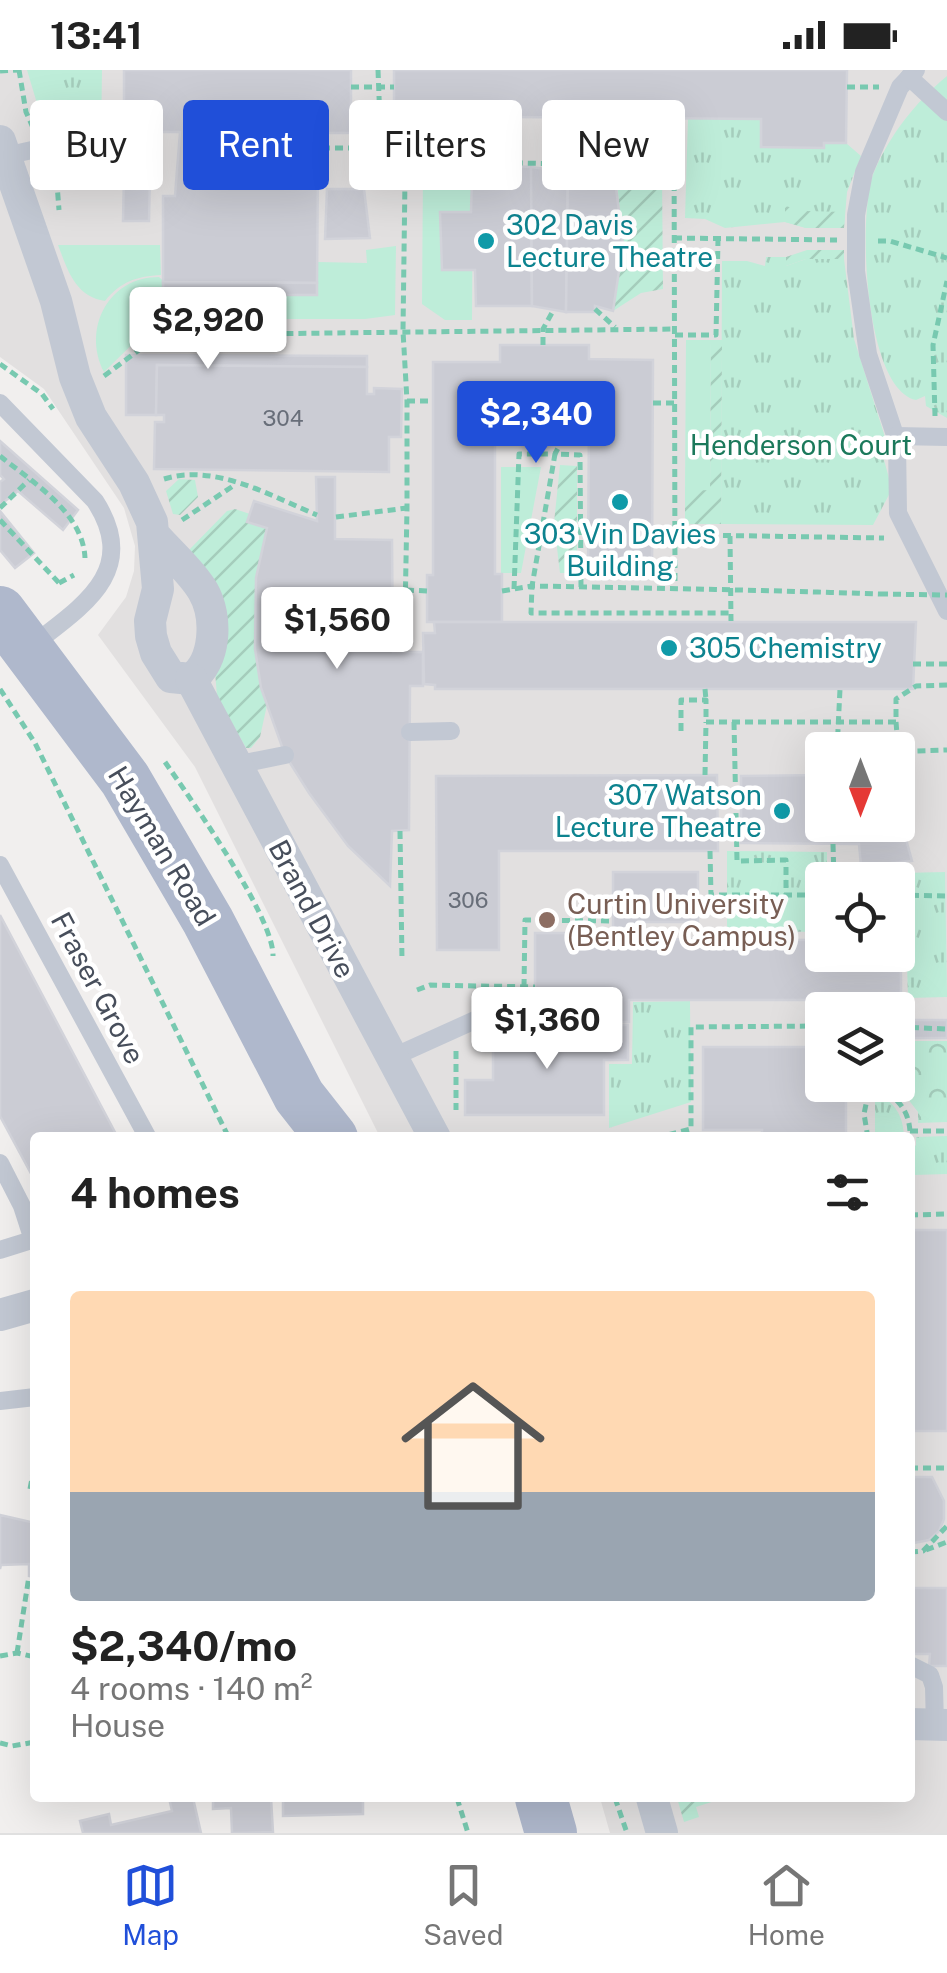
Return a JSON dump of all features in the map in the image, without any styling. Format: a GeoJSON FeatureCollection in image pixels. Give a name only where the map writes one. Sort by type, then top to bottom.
{"type":"FeatureCollection","features":[{"type":"Feature","properties":{"kind":"main road","name":"Hayman Road"},"geometry":{"type":"LineString","coordinates":[[10,649],[126,779],[208,920],[301,1117],[323,1132]]}},
{"type":"Feature","properties":{"kind":"main road"},"geometry":{"type":"LineString","coordinates":[[541,1802],[551,1833]]}},
{"type":"Feature","properties":{"kind":"main road"},"geometry":{"type":"LineString","coordinates":[[568,1802],[578,1833]]}},
{"type":"Feature","properties":{"kind":"street","name":"Brand Drive"},"geometry":{"type":"LineString","coordinates":[[2,149],[56,301],[75,377],[90,417],[145,502],[156,537],[158,589],[150,620],[156,654],[171,677],[191,679],[208,660],[212,630],[207,600],[156,537]]}},
{"type":"Feature","properties":{"kind":"street"},"geometry":{"type":"LineString","coordinates":[[158,589],[173,578],[194,582]]}},
{"type":"Feature","properties":{"kind":"street","name":"Brand Drive"},"geometry":{"type":"LineString","coordinates":[[191,679],[391,1058],[446,1128]]}},
{"type":"Feature","properties":{"kind":"street"},"geometry":{"type":"LineString","coordinates":[[0,1315],[30,1306]]}},
{"type":"Feature","properties":{"kind":"street"},"geometry":{"type":"LineString","coordinates":[[653,1802],[662,1833]]}},
{"type":"Feature","properties":{"kind":"lane"},"geometry":{"type":"LineString","coordinates":[[947,112],[914,72],[886,114],[864,172],[854,240],[858,298],[868,354],[896,436],[898,513],[947,611]]}},
{"type":"Feature","properties":{"kind":"lane"},"geometry":{"type":"LineString","coordinates":[[2,149],[30,148]]}},
{"type":"Feature","properties":{"kind":"lane"},"geometry":{"type":"LineString","coordinates":[[0,403],[96,501],[108,520],[112,541],[110,568],[96,593],[10,649]]}},
{"type":"Feature","properties":{"kind":"lane"},"geometry":{"type":"LineString","coordinates":[[896,436],[941,437]]}},
{"type":"Feature","properties":{"kind":"lane"},"geometry":{"type":"LineString","coordinates":[[410,732],[451,731]]}},
{"type":"Feature","properties":{"kind":"lane"},"geometry":{"type":"LineString","coordinates":[[235,765],[285,755]]}},
{"type":"Feature","properties":{"kind":"lane","name":"Fraser Grove"},"geometry":{"type":"LineString","coordinates":[[0,865],[145,1132]]}},
{"type":"Feature","properties":{"kind":"lane"},"geometry":{"type":"LineString","coordinates":[[391,1058],[453,1028],[494,1015],[582,1016]]}},
{"type":"Feature","properties":{"kind":"lane"},"geometry":{"type":"LineString","coordinates":[[0,1163],[30,1229]]}},
{"type":"Feature","properties":{"kind":"lane"},"geometry":{"type":"LineString","coordinates":[[0,1250],[30,1241]]}},
{"type":"Feature","properties":{"kind":"lane"},"geometry":{"type":"LineString","coordinates":[[0,1401],[30,1398]]}},
{"type":"Feature","properties":{"kind":"lane"},"geometry":{"type":"LineString","coordinates":[[915,1667],[930,1674],[934,1688],[931,1725]]}},
{"type":"Feature","properties":{"kind":"path"},"geometry":{"type":"LineString","coordinates":[[0,71],[19,70]]}},
{"type":"Feature","properties":{"kind":"path"},"geometry":{"type":"LineString","coordinates":[[378,70],[380,100]]}},
{"type":"Feature","properties":{"kind":"path"},"geometry":{"type":"LineString","coordinates":[[847,88],[867,87]]}},
{"type":"Feature","properties":{"kind":"path"},"geometry":{"type":"LineString","coordinates":[[352,88],[394,88]]}},
{"type":"Feature","properties":{"kind":"path"},"geometry":{"type":"LineString","coordinates":[[401,651],[406,590],[405,190]]}},
{"type":"Feature","properties":{"kind":"path"},"geometry":{"type":"LineString","coordinates":[[674,190],[676,586]]}},
{"type":"Feature","properties":{"kind":"path"},"geometry":{"type":"LineString","coordinates":[[674,238],[890,241],[947,258]]}},
{"type":"Feature","properties":{"kind":"path"},"geometry":{"type":"LineString","coordinates":[[102,378],[159,336],[618,329],[716,336],[718,239]]}},
{"type":"Feature","properties":{"kind":"path"},"geometry":{"type":"LineString","coordinates":[[941,437],[933,344],[947,281]]}},
{"type":"Feature","properties":{"kind":"path"},"geometry":{"type":"LineString","coordinates":[[595,309],[618,329]]}},
{"type":"Feature","properties":{"kind":"path"},"geometry":{"type":"LineString","coordinates":[[543,345],[543,329],[554,311]]}},
{"type":"Feature","properties":{"kind":"path"},"geometry":{"type":"LineString","coordinates":[[0,364],[42,394],[64,424]]}},
{"type":"Feature","properties":{"kind":"path"},"geometry":{"type":"LineString","coordinates":[[407,401],[433,401]]}},
{"type":"Feature","properties":{"kind":"path"},"geometry":{"type":"LineString","coordinates":[[653,402],[675,402]]}},
{"type":"Feature","properties":{"kind":"path"},"geometry":{"type":"LineString","coordinates":[[589,406],[499,406],[502,413],[544,411],[564,413],[573,419],[555,454],[532,586],[532,613],[731,617],[730,536]]}},
{"type":"Feature","properties":{"kind":"path"},"geometry":{"type":"LineString","coordinates":[[514,589],[518,454],[580,456],[581,587]]}},
{"type":"Feature","properties":{"kind":"path"},"geometry":{"type":"LineString","coordinates":[[0,456],[56,503],[74,524],[84,546],[81,568],[62,586],[0,520]]}},
{"type":"Feature","properties":{"kind":"path"},"geometry":{"type":"LineString","coordinates":[[158,481],[195,474],[238,482],[317,516]]}},
{"type":"Feature","properties":{"kind":"path"},"geometry":{"type":"LineString","coordinates":[[0,508],[29,480]]}},
{"type":"Feature","properties":{"kind":"path"},"geometry":{"type":"LineString","coordinates":[[156,537],[238,482]]}},
{"type":"Feature","properties":{"kind":"path"},"geometry":{"type":"LineString","coordinates":[[336,517],[406,508]]}},
{"type":"Feature","properties":{"kind":"path"},"geometry":{"type":"LineString","coordinates":[[698,535],[910,538]]}},
{"type":"Feature","properties":{"kind":"path"},"geometry":{"type":"LineString","coordinates":[[502,591],[532,586],[676,586],[947,595]]}},
{"type":"Feature","properties":{"kind":"path"},"geometry":{"type":"LineString","coordinates":[[406,590],[427,590]]}},
{"type":"Feature","properties":{"kind":"path"},"geometry":{"type":"LineString","coordinates":[[10,649],[43,760],[226,1132]]}},
{"type":"Feature","properties":{"kind":"path"},"geometry":{"type":"LineString","coordinates":[[913,664],[947,664]]}},
{"type":"Feature","properties":{"kind":"path"},"geometry":{"type":"LineString","coordinates":[[947,686],[916,686],[896,699],[897,734],[916,751],[947,750]]}},
{"type":"Feature","properties":{"kind":"path"},"geometry":{"type":"LineString","coordinates":[[706,689],[706,775]]}},
{"type":"Feature","properties":{"kind":"path"},"geometry":{"type":"LineString","coordinates":[[838,732],[840,689]]}},
{"type":"Feature","properties":{"kind":"path"},"geometry":{"type":"LineString","coordinates":[[681,731],[681,700],[706,700]]}},
{"type":"Feature","properties":{"kind":"path"},"geometry":{"type":"LineString","coordinates":[[706,722],[896,722]]}},
{"type":"Feature","properties":{"kind":"path"},"geometry":{"type":"LineString","coordinates":[[734,722],[737,860],[786,860],[786,895]]}},
{"type":"Feature","properties":{"kind":"path"},"geometry":{"type":"LineString","coordinates":[[400,831],[402,960]]}},
{"type":"Feature","properties":{"kind":"path"},"geometry":{"type":"LineString","coordinates":[[833,844],[834,862]]}},
{"type":"Feature","properties":{"kind":"path"},"geometry":{"type":"LineString","coordinates":[[710,850],[711,895],[805,895]]}},
{"type":"Feature","properties":{"kind":"path"},"geometry":{"type":"LineString","coordinates":[[915,895],[947,896]]}},
{"type":"Feature","properties":{"kind":"path"},"geometry":{"type":"LineString","coordinates":[[524,987],[525,920],[614,920]]}},
{"type":"Feature","properties":{"kind":"path"},"geometry":{"type":"LineString","coordinates":[[418,990],[430,985],[535,987]]}},
{"type":"Feature","properties":{"kind":"path"},"geometry":{"type":"LineString","coordinates":[[691,1132],[691,1027],[805,1026]]}},
{"type":"Feature","properties":{"kind":"path"},"geometry":{"type":"LineString","coordinates":[[446,1128],[456,1040],[453,1028]]}},
{"type":"Feature","properties":{"kind":"path"},"geometry":{"type":"LineString","coordinates":[[915,1028],[947,1029]]}},
{"type":"Feature","properties":{"kind":"path"},"geometry":{"type":"LineString","coordinates":[[867,1132],[864,1114],[868,1102]]}},
{"type":"Feature","properties":{"kind":"path"},"geometry":{"type":"LineString","coordinates":[[899,1102],[910,1118],[910,1132]]}},
{"type":"Feature","properties":{"kind":"path"},"geometry":{"type":"LineString","coordinates":[[915,1134],[947,1131]]}},
{"type":"Feature","properties":{"kind":"path"},"geometry":{"type":"LineString","coordinates":[[915,1214],[947,1214]]}},
{"type":"Feature","properties":{"kind":"path"},"geometry":{"type":"LineString","coordinates":[[915,1468],[947,1468]]}},
{"type":"Feature","properties":{"kind":"path"},"geometry":{"type":"LineString","coordinates":[[923,1551],[947,1526]]}},
{"type":"Feature","properties":{"kind":"path"},"geometry":{"type":"LineString","coordinates":[[915,1552],[947,1542]]}},
{"type":"Feature","properties":{"kind":"path"},"geometry":{"type":"LineString","coordinates":[[17,1653],[29,1576]]}},
{"type":"Feature","properties":{"kind":"path"},"geometry":{"type":"LineString","coordinates":[[0,1656],[30,1656]]}},
{"type":"Feature","properties":{"kind":"path"},"geometry":{"type":"LineString","coordinates":[[0,1743],[12,1746],[30,1743]]}},
{"type":"Feature","properties":{"kind":"path"},"geometry":{"type":"LineString","coordinates":[[458,1802],[468,1833]]}},
{"type":"Feature","properties":{"kind":"path"},"geometry":{"type":"LineString","coordinates":[[616,1802],[627,1833]]}},
{"type":"Feature","properties":{"kind":"shaded area","name":"Curtin University (Bentley Campus)"},"geometry":{"type":"Polygon","coordinates":[[[0,70],[947,70],[947,1833],[610,1833],[601,1802],[915,1802],[915,1132],[378,1132],[195,767],[98,635],[126,597],[134,571],[135,546],[124,508],[44,389],[0,357],[0,70]]]}},
{"type":"Feature","properties":{"kind":"green space"},"geometry":{"type":"Polygon","coordinates":[[[27,70],[102,70],[102,100],[36,100],[27,70]]]}},
{"type":"Feature","properties":{"kind":"green space"},"geometry":{"type":"Polygon","coordinates":[[[947,76],[947,418],[926,406],[925,396],[916,400],[899,389],[885,366],[869,297],[866,223],[874,172],[888,144],[914,108],[947,76]]]}},
{"type":"Feature","properties":{"kind":"green space"},"geometry":{"type":"Polygon","coordinates":[[[688,118],[761,119],[762,147],[823,148],[824,143],[846,143],[861,156],[847,192],[844,228],[806,228],[785,222],[725,228],[705,219],[685,218],[688,118]]]}},
{"type":"Feature","properties":{"kind":"green space"},"geometry":{"type":"Polygon","coordinates":[[[423,190],[473,190],[472,320],[445,320],[422,304],[423,190]]]}},
{"type":"Feature","properties":{"kind":"green space"},"geometry":{"type":"Polygon","coordinates":[[[618,190],[662,190],[663,289],[641,293],[613,311],[623,244],[618,190]]]}},
{"type":"Feature","properties":{"kind":"green space"},"geometry":{"type":"Polygon","coordinates":[[[785,206],[845,212],[844,228],[806,228],[785,222],[785,206]]]}},
{"type":"Feature","properties":{"kind":"green space"},"geometry":{"type":"Polygon","coordinates":[[[58,245],[160,245],[161,275],[130,281],[105,301],[80,288],[58,245]]]}},
{"type":"Feature","properties":{"kind":"green space"},"geometry":{"type":"Polygon","coordinates":[[[396,246],[395,315],[365,319],[218,319],[202,293],[317,282],[317,262],[367,263],[366,250],[396,246]]]}},
{"type":"Feature","properties":{"kind":"green space"},"geometry":{"type":"Polygon","coordinates":[[[807,250],[844,250],[844,259],[806,259],[786,266],[786,257],[807,250]]]}},
{"type":"Feature","properties":{"kind":"green space","name":"Henderson Court"},"geometry":{"type":"Polygon","coordinates":[[[766,257],[786,257],[786,266],[806,259],[844,259],[854,339],[885,437],[884,460],[892,489],[873,525],[721,524],[722,261],[765,266],[766,257]]]}},
{"type":"Feature","properties":{"kind":"green space"},"geometry":{"type":"Polygon","coordinates":[[[159,277],[198,295],[218,327],[161,316],[104,372],[96,339],[104,308],[126,286],[159,277]]]}},
{"type":"Feature","properties":{"kind":"green space"},"geometry":{"type":"Polygon","coordinates":[[[686,340],[711,340],[710,491],[685,491],[686,340]]]}},
{"type":"Feature","properties":{"kind":"green space"},"geometry":{"type":"Polygon","coordinates":[[[711,340],[722,340],[721,524],[685,524],[685,491],[710,490],[711,340]]]}},
{"type":"Feature","properties":{"kind":"green space"},"geometry":{"type":"Polygon","coordinates":[[[560,465],[577,466],[577,573],[560,573],[554,523],[560,465]]]}},
{"type":"Feature","properties":{"kind":"green space"},"geometry":{"type":"Polygon","coordinates":[[[501,467],[541,467],[521,573],[501,573],[501,467]]]}},
{"type":"Feature","properties":{"kind":"green space"},"geometry":{"type":"Polygon","coordinates":[[[179,479],[195,480],[198,497],[180,515],[173,514],[166,491],[179,479]]]}},
{"type":"Feature","properties":{"kind":"green space"},"geometry":{"type":"Polygon","coordinates":[[[235,509],[250,514],[248,522],[267,528],[256,578],[255,649],[267,705],[260,737],[251,748],[246,748],[217,697],[215,671],[190,560],[190,549],[227,511],[235,509]]]}},
{"type":"Feature","properties":{"kind":"green space"},"geometry":{"type":"Polygon","coordinates":[[[727,851],[827,852],[827,862],[805,862],[805,932],[727,931],[727,851]]]}},
{"type":"Feature","properties":{"kind":"green space"},"geometry":{"type":"Polygon","coordinates":[[[945,872],[947,997],[915,998],[915,992],[908,992],[907,972],[915,972],[915,873],[945,872]]]}},
{"type":"Feature","properties":{"kind":"green space"},"geometry":{"type":"Polygon","coordinates":[[[690,1001],[691,1102],[609,1128],[609,1064],[632,1064],[633,1002],[690,1001]]]}},
{"type":"Feature","properties":{"kind":"green space"},"geometry":{"type":"Polygon","coordinates":[[[915,1041],[947,1041],[947,1122],[918,1123],[918,1112],[910,1102],[915,1102],[915,1041]]]}},
{"type":"Feature","properties":{"kind":"green space"},"geometry":{"type":"Polygon","coordinates":[[[875,1102],[889,1102],[897,1110],[903,1132],[875,1132],[875,1102]]]}},
{"type":"Feature","properties":{"kind":"green space"},"geometry":{"type":"Polygon","coordinates":[[[947,1136],[947,1174],[915,1175],[916,1137],[947,1136]]]}},
{"type":"Feature","properties":{"kind":"green space"},"geometry":{"type":"Polygon","coordinates":[[[678,1802],[712,1802],[696,1807],[699,1817],[684,1822],[678,1802]]]}},
{"type":"Feature","properties":{"kind":"building"},"geometry":{"type":"Polygon","coordinates":[[[124,70],[351,70],[349,133],[329,133],[329,100],[183,100],[183,190],[318,190],[317,283],[163,282],[163,196],[175,196],[180,132],[163,132],[163,100],[124,100],[124,70]]]}},
{"type":"Feature","properties":{"kind":"building"},"geometry":{"type":"Polygon","coordinates":[[[394,70],[847,70],[846,143],[824,143],[824,148],[761,147],[761,119],[685,118],[685,100],[542,100],[542,117],[522,117],[522,100],[394,100],[394,70]]]}},
{"type":"Feature","properties":{"kind":"building","name":"302 Davis Lecture Theatre"},"geometry":{"type":"Polygon","coordinates":[[[522,167],[531,167],[532,306],[476,306],[475,270],[442,270],[440,212],[471,212],[472,190],[522,190],[522,167]]]}},
{"type":"Feature","properties":{"kind":"building"},"geometry":{"type":"Polygon","coordinates":[[[531,167],[542,168],[542,190],[568,190],[566,312],[532,306],[531,167]]]}},
{"type":"Feature","properties":{"kind":"building"},"geometry":{"type":"Polygon","coordinates":[[[124,190],[150,190],[149,221],[123,221],[124,190]]]}},
{"type":"Feature","properties":{"kind":"building"},"geometry":{"type":"Polygon","coordinates":[[[327,190],[364,190],[370,238],[325,239],[327,190]]]}},
{"type":"Feature","properties":{"kind":"building","name":"302 Davis Lecture Theatre"},"geometry":{"type":"Polygon","coordinates":[[[568,190],[616,190],[623,244],[613,311],[595,306],[595,312],[566,312],[568,190]]]}},
{"type":"Feature","properties":{"kind":"building"},"geometry":{"type":"Polygon","coordinates":[[[163,282],[317,283],[317,295],[163,295],[163,282]]]}},
{"type":"Feature","properties":{"kind":"building","name":"303 Vin Davies Building"},"geometry":{"type":"Polygon","coordinates":[[[500,345],[589,345],[589,359],[653,360],[652,576],[588,576],[589,409],[579,409],[580,430],[567,430],[568,409],[495,409],[495,574],[502,574],[502,622],[427,622],[427,575],[433,575],[433,362],[500,362],[500,345]]]}},
{"type":"Feature","properties":{"kind":"building"},"geometry":{"type":"Polygon","coordinates":[[[126,355],[367,356],[367,367],[157,365],[156,415],[126,415],[126,355]]]}},
{"type":"Feature","properties":{"kind":"building"},"geometry":{"type":"Polygon","coordinates":[[[157,365],[367,367],[367,394],[374,394],[374,388],[402,389],[401,437],[389,437],[389,472],[154,469],[155,422],[164,422],[164,415],[156,415],[157,365]]]}},
{"type":"Feature","properties":{"kind":"building"},"geometry":{"type":"Polygon","coordinates":[[[506,422],[529,423],[529,443],[505,443],[506,422]]]}},
{"type":"Feature","properties":{"kind":"building"},"geometry":{"type":"Polygon","coordinates":[[[0,441],[78,510],[63,530],[18,491],[0,505],[0,482],[4,479],[0,475],[0,441]]]}},
{"type":"Feature","properties":{"kind":"building"},"geometry":{"type":"Polygon","coordinates":[[[316,477],[335,477],[335,539],[392,540],[393,652],[423,652],[423,686],[410,686],[409,830],[392,831],[390,886],[348,846],[309,793],[285,755],[261,688],[255,649],[256,578],[267,528],[247,522],[254,501],[317,521],[316,477]]]}},
{"type":"Feature","properties":{"kind":"building"},"geometry":{"type":"Polygon","coordinates":[[[0,511],[34,553],[15,568],[0,550],[0,511]]]}},
{"type":"Feature","properties":{"kind":"building","name":"305 Chemistry"},"geometry":{"type":"Polygon","coordinates":[[[434,622],[916,622],[913,689],[435,689],[435,685],[424,684],[423,633],[435,633],[434,622]]]}},
{"type":"Feature","properties":{"kind":"building"},"geometry":{"type":"Polygon","coordinates":[[[717,775],[718,851],[499,851],[499,950],[437,950],[436,776],[717,775]]]}},
{"type":"Feature","properties":{"kind":"building","name":"307 Watson Lecture Theatre"},"geometry":{"type":"Polygon","coordinates":[[[805,775],[805,842],[907,842],[912,861],[861,862],[859,844],[741,843],[741,776],[805,775]]]}},
{"type":"Feature","properties":{"kind":"building"},"geometry":{"type":"Polygon","coordinates":[[[613,872],[698,872],[698,922],[643,922],[643,939],[805,940],[805,972],[901,972],[901,992],[805,992],[805,1000],[629,1000],[629,1022],[590,1022],[590,1000],[535,1000],[535,933],[613,933],[613,872]]]}},
{"type":"Feature","properties":{"kind":"building"},"geometry":{"type":"Polygon","coordinates":[[[0,915],[115,1132],[30,1132],[30,1172],[0,1116],[0,915]]]}},
{"type":"Feature","properties":{"kind":"building"},"geometry":{"type":"Polygon","coordinates":[[[915,1020],[947,1020],[947,1038],[915,1038],[915,1020]]]}},
{"type":"Feature","properties":{"kind":"building"},"geometry":{"type":"Polygon","coordinates":[[[493,1025],[549,1025],[549,1046],[576,1046],[576,1025],[628,1025],[628,1060],[604,1060],[604,1115],[465,1115],[465,1080],[493,1080],[493,1025]]]}},
{"type":"Feature","properties":{"kind":"building"},"geometry":{"type":"Polygon","coordinates":[[[703,1047],[805,1047],[805,1102],[846,1102],[846,1132],[703,1130],[703,1047]]]}},
{"type":"Feature","properties":{"kind":"building"},"geometry":{"type":"Polygon","coordinates":[[[915,1230],[947,1230],[947,1431],[915,1431],[915,1230]]]}},
{"type":"Feature","properties":{"kind":"building"},"geometry":{"type":"Polygon","coordinates":[[[915,1477],[932,1477],[944,1501],[944,1519],[929,1540],[915,1543],[915,1477]]]}},
{"type":"Feature","properties":{"kind":"building"},"geometry":{"type":"Polygon","coordinates":[[[0,1515],[30,1522],[30,1576],[29,1564],[1,1565],[0,1569],[0,1515]]]}},
{"type":"Feature","properties":{"kind":"building"},"geometry":{"type":"Polygon","coordinates":[[[915,1588],[947,1588],[947,1666],[929,1666],[930,1654],[915,1654],[915,1588]]]}},
{"type":"Feature","properties":{"kind":"building"},"geometry":{"type":"Polygon","coordinates":[[[170,1802],[194,1802],[201,1833],[83,1833],[80,1821],[109,1814],[111,1825],[172,1811],[170,1802]]]}},
{"type":"Feature","properties":{"kind":"building"},"geometry":{"type":"Polygon","coordinates":[[[213,1802],[271,1802],[273,1832],[232,1833],[231,1808],[213,1809],[213,1802]]]}},
{"type":"Feature","properties":{"kind":"building"},"geometry":{"type":"Polygon","coordinates":[[[283,1802],[363,1802],[363,1814],[283,1816],[283,1802]]]}},
{"type":"Feature","properties":{"kind":"place","name":"302 Davis Lecture Theatre"},"geometry":{"type":"Point","coordinates":[486,241]}},
{"type":"Feature","properties":{"kind":"place","name":"303 Vin Davies Building"},"geometry":{"type":"Point","coordinates":[620,502]}},
{"type":"Feature","properties":{"kind":"place","name":"305 Chemistry"},"geometry":{"type":"Point","coordinates":[669,648]}},
{"type":"Feature","properties":{"kind":"place","name":"307 Watson Lecture Theatre"},"geometry":{"type":"Point","coordinates":[782,811]}},
{"type":"Feature","properties":{"kind":"place","name":"Curtin University (Bentley Campus)"},"geometry":{"type":"Point","coordinates":[547,920]}}]}
